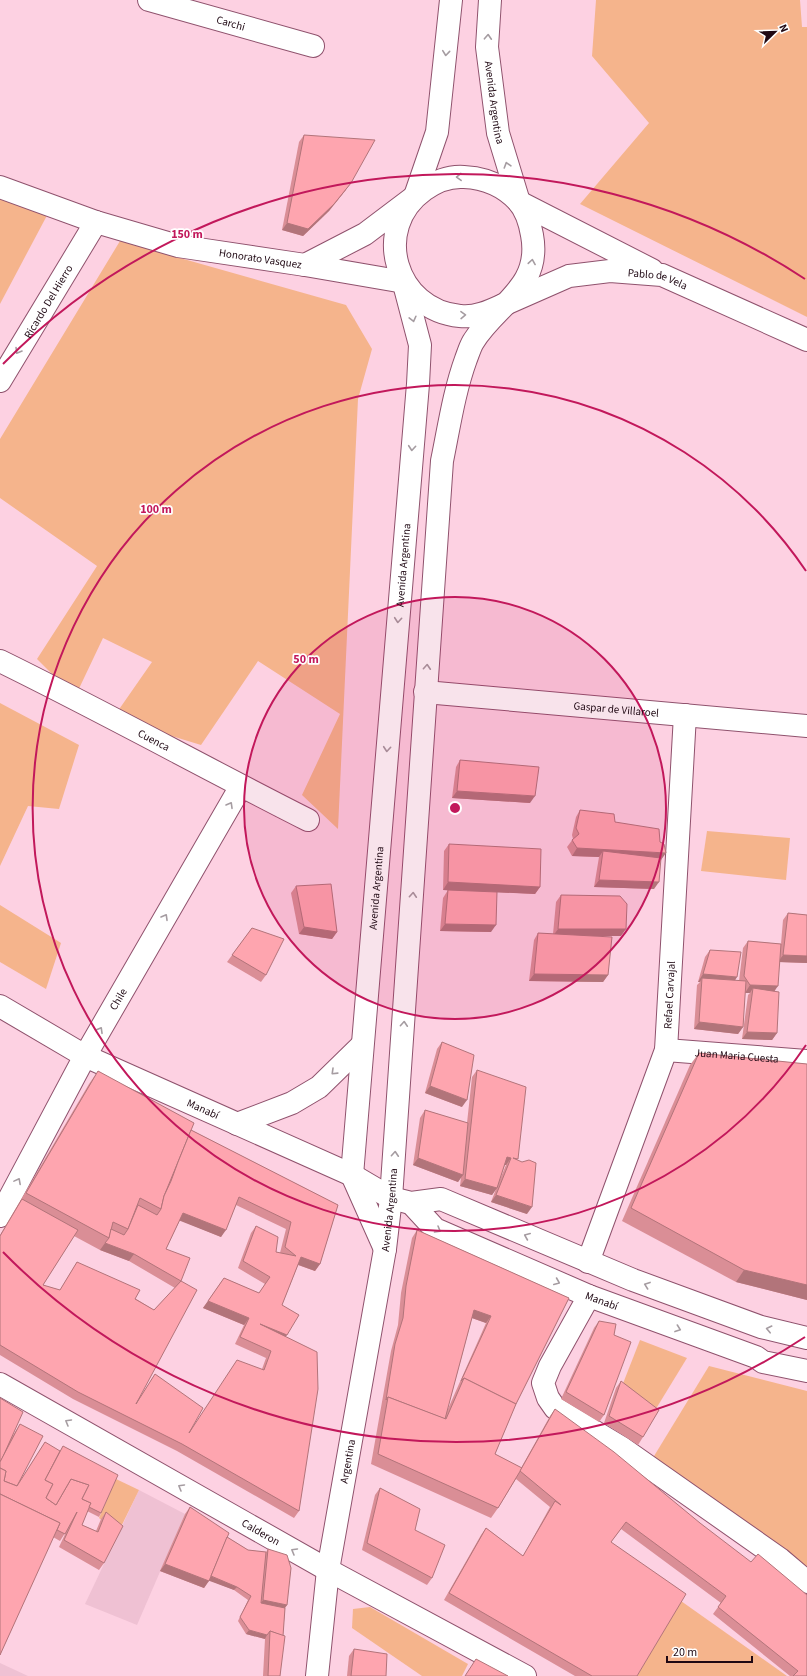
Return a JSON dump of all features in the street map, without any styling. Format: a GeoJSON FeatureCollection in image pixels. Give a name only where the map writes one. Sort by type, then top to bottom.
{"type":"FeatureCollection","features":[{"type":"Feature","properties":{"kind":"street","name":"Carchi"},"geometry":{"type":"LineString","coordinates":[[149,0],[314,46]]}},
{"type":"Feature","properties":{"kind":"street"},"geometry":{"type":"LineString","coordinates":[[415,196],[437,132],[451,0]]}},
{"type":"Feature","properties":{"kind":"street","name":"Avenida Argentina"},"geometry":{"type":"LineString","coordinates":[[490,0],[487,47],[498,133],[519,202]]}},
{"type":"Feature","properties":{"kind":"street"},"geometry":{"type":"LineString","coordinates":[[519,202],[530,223],[534,246],[531,269],[520,289],[504,305],[483,314],[460,316],[453,315],[438,311],[418,299],[404,282],[396,260],[394,237],[401,215],[415,196],[434,182],[457,176],[480,178],[501,187],[519,202],[662,275]]}},
{"type":"Feature","properties":{"kind":"street","name":"Honorato Vasquez"},"geometry":{"type":"LineString","coordinates":[[0,187],[96,222],[178,246],[305,265],[365,234],[415,196]]}},
{"type":"Feature","properties":{"kind":"street","name":"Ricardo Del Hierro"},"geometry":{"type":"LineString","coordinates":[[0,381],[96,222]]}},
{"type":"Feature","properties":{"kind":"street"},"geometry":{"type":"LineString","coordinates":[[305,265],[404,282]]}},
{"type":"Feature","properties":{"kind":"street","name":"Pablo de Vela"},"geometry":{"type":"LineString","coordinates":[[504,305],[569,276],[610,271],[662,275],[807,340]]}},
{"type":"Feature","properties":{"kind":"street","name":"Avenida Argentina"},"geometry":{"type":"LineString","coordinates":[[385,1249],[352,1175],[420,353],[420,345],[404,282]]}},
{"type":"Feature","properties":{"kind":"street","name":"Avenida Argentina"},"geometry":{"type":"LineString","coordinates":[[385,1249],[401,1200],[425,692],[442,461],[458,381],[473,342],[504,305]]}},
{"type":"Feature","properties":{"kind":"street","name":"Cuenca"},"geometry":{"type":"LineString","coordinates":[[0,661],[75,697],[241,786],[308,820]]}},
{"type":"Feature","properties":{"kind":"street","name":"Gaspar de Villaroel"},"geometry":{"type":"LineString","coordinates":[[425,692],[807,726]]}},
{"type":"Feature","properties":{"kind":"street","name":"Refael Carvajal"},"geometry":{"type":"LineString","coordinates":[[588,1262],[666,1050],[685,715]]}},
{"type":"Feature","properties":{"kind":"street","name":"Chile"},"geometry":{"type":"LineString","coordinates":[[0,1216],[85,1056],[241,786]]}},
{"type":"Feature","properties":{"kind":"street","name":"Manabí"},"geometry":{"type":"LineString","coordinates":[[0,1006],[85,1056],[352,1175],[401,1200],[435,1229],[589,1296],[756,1357],[763,1362],[807,1371]]}},
{"type":"Feature","properties":{"kind":"street"},"geometry":{"type":"LineString","coordinates":[[238,1124],[292,1103],[319,1087],[362,1045]]}},
{"type":"Feature","properties":{"kind":"street","name":"Juan Maria Cuesta"},"geometry":{"type":"LineString","coordinates":[[666,1050],[807,1061]]}},
{"type":"Feature","properties":{"kind":"street"},"geometry":{"type":"LineString","coordinates":[[401,1200],[441,1199],[588,1262],[761,1327],[807,1338]]}},
{"type":"Feature","properties":{"kind":"street","name":"Argentina"},"geometry":{"type":"LineString","coordinates":[[317,1676],[328,1570],[385,1249]]}},
{"type":"Feature","properties":{"kind":"street"},"geometry":{"type":"LineString","coordinates":[[589,1296],[568,1331],[543,1383],[548,1398],[554,1408],[622,1448],[780,1559],[807,1582]]}},
{"type":"Feature","properties":{"kind":"street","name":"Calderon"},"geometry":{"type":"LineString","coordinates":[[0,1384],[328,1570],[525,1676]]}},
{"type":"Feature","properties":{"kind":"shaded area"},"geometry":{"type":"Polygon","coordinates":[[[596,0],[800,0],[802,27],[807,27],[807,317],[580,204],[649,123],[592,56],[596,0]]]}},
{"type":"Feature","properties":{"kind":"shaded area"},"geometry":{"type":"Polygon","coordinates":[[[0,191],[52,206],[0,304],[0,191]]]}},
{"type":"Feature","properties":{"kind":"shaded area"},"geometry":{"type":"Polygon","coordinates":[[[120,241],[346,305],[372,349],[358,399],[338,829],[302,795],[340,714],[258,661],[201,745],[113,718],[152,662],[103,638],[75,697],[37,659],[97,566],[0,498],[0,439],[120,241]]]}},
{"type":"Feature","properties":{"kind":"shaded area"},"geometry":{"type":"Polygon","coordinates":[[[0,703],[79,745],[59,809],[28,806],[0,866],[0,703]]]}},
{"type":"Feature","properties":{"kind":"shaded area"},"geometry":{"type":"Polygon","coordinates":[[[707,831],[790,838],[786,880],[701,871],[707,831]]]}},
{"type":"Feature","properties":{"kind":"shaded area"},"geometry":{"type":"Polygon","coordinates":[[[0,905],[61,943],[46,989],[0,962],[0,905]]]}},
{"type":"Feature","properties":{"kind":"shaded area"},"geometry":{"type":"Polygon","coordinates":[[[640,1340],[687,1358],[654,1412],[622,1386],[640,1340]]]}},
{"type":"Feature","properties":{"kind":"shaded area"},"geometry":{"type":"Polygon","coordinates":[[[709,1366],[807,1391],[807,1566],[805,1569],[651,1461],[709,1366]]]}},
{"type":"Feature","properties":{"kind":"shaded area"},"geometry":{"type":"Polygon","coordinates":[[[116,1479],[139,1490],[118,1533],[99,1518],[116,1479]]]}},
{"type":"Feature","properties":{"kind":"shaded area"},"geometry":{"type":"Polygon","coordinates":[[[139,1490],[185,1514],[137,1625],[85,1604],[139,1490]]]}},
{"type":"Feature","properties":{"kind":"shaded area"},"geometry":{"type":"Polygon","coordinates":[[[681,1601],[787,1676],[637,1676],[681,1601]]]}},
{"type":"Feature","properties":{"kind":"shaded area"},"geometry":{"type":"Polygon","coordinates":[[[370,1607],[468,1664],[462,1676],[422,1676],[352,1628],[353,1609],[370,1607]]]}},
{"type":"Feature","properties":{"kind":"shaded area"},"geometry":{"type":"Polygon","coordinates":[[[0,1663],[28,1676],[0,1676],[0,1663]]]}},
{"type":"Feature","properties":{"kind":"building"},"geometry":{"type":"Polygon","coordinates":[[[304,135],[375,140],[351,183],[334,204],[308,229],[287,223],[304,135]]]}},
{"type":"Feature","properties":{"kind":"building"},"geometry":{"type":"Polygon","coordinates":[[[460,760],[539,767],[535,796],[457,791],[460,760]]]}},
{"type":"Feature","properties":{"kind":"building"},"geometry":{"type":"Polygon","coordinates":[[[580,810],[614,814],[615,822],[659,829],[660,842],[664,844],[666,853],[577,848],[572,840],[579,834],[576,828],[580,810]]]}},
{"type":"Feature","properties":{"kind":"building"},"geometry":{"type":"Polygon","coordinates":[[[449,844],[541,849],[540,887],[448,882],[449,844]]]}},
{"type":"Feature","properties":{"kind":"building"},"geometry":{"type":"Polygon","coordinates":[[[603,851],[661,858],[659,882],[599,880],[603,851]]]}},
{"type":"Feature","properties":{"kind":"building"},"geometry":{"type":"Polygon","coordinates":[[[331,884],[337,932],[304,927],[296,886],[331,884]]]}},
{"type":"Feature","properties":{"kind":"building"},"geometry":{"type":"Polygon","coordinates":[[[448,890],[497,892],[496,925],[445,924],[448,890]]]}},
{"type":"Feature","properties":{"kind":"building"},"geometry":{"type":"Polygon","coordinates":[[[561,895],[620,896],[627,904],[626,929],[558,929],[561,895]]]}},
{"type":"Feature","properties":{"kind":"building"},"geometry":{"type":"Polygon","coordinates":[[[788,913],[807,915],[807,956],[783,955],[788,913]]]}},
{"type":"Feature","properties":{"kind":"building"},"geometry":{"type":"Polygon","coordinates":[[[252,928],[284,939],[266,975],[232,955],[252,928]]]}},
{"type":"Feature","properties":{"kind":"building"},"geometry":{"type":"Polygon","coordinates":[[[538,933],[612,937],[608,975],[534,974],[538,933]]]}},
{"type":"Feature","properties":{"kind":"building"},"geometry":{"type":"Polygon","coordinates":[[[748,941],[781,944],[778,986],[750,985],[744,976],[748,941]]]}},
{"type":"Feature","properties":{"kind":"building"},"geometry":{"type":"Polygon","coordinates":[[[710,950],[741,952],[737,977],[703,974],[710,950]]]}},
{"type":"Feature","properties":{"kind":"building"},"geometry":{"type":"Polygon","coordinates":[[[702,978],[746,981],[743,1027],[699,1022],[702,978]]]}},
{"type":"Feature","properties":{"kind":"building"},"geometry":{"type":"Polygon","coordinates":[[[753,988],[779,992],[777,1033],[747,1032],[753,988]]]}},
{"type":"Feature","properties":{"kind":"building"},"geometry":{"type":"Polygon","coordinates":[[[442,1042],[474,1055],[467,1100],[430,1086],[442,1042]]]}},
{"type":"Feature","properties":{"kind":"building"},"geometry":{"type":"Polygon","coordinates":[[[699,1053],[807,1064],[807,1285],[744,1270],[631,1208],[699,1053]]]}},
{"type":"Feature","properties":{"kind":"building"},"geometry":{"type":"Polygon","coordinates":[[[477,1070],[526,1087],[518,1159],[513,1158],[522,1162],[529,1160],[536,1163],[532,1207],[496,1195],[511,1158],[507,1157],[497,1188],[465,1179],[477,1070]]]}},
{"type":"Feature","properties":{"kind":"building"},"geometry":{"type":"Polygon","coordinates":[[[98,1071],[194,1123],[164,1196],[161,1209],[140,1198],[128,1229],[113,1222],[109,1238],[26,1193],[98,1071]]]}},
{"type":"Feature","properties":{"kind":"building"},"geometry":{"type":"Polygon","coordinates":[[[425,1110],[468,1123],[463,1175],[418,1158],[425,1110]]]}},
{"type":"Feature","properties":{"kind":"building"},"geometry":{"type":"Polygon","coordinates":[[[191,1130],[338,1205],[320,1264],[301,1257],[282,1305],[299,1315],[287,1335],[260,1324],[317,1352],[318,1389],[299,1511],[182,1444],[78,1392],[0,1345],[0,1236],[22,1199],[78,1230],[43,1285],[60,1290],[77,1262],[140,1290],[135,1299],[154,1310],[181,1281],[134,1254],[105,1243],[109,1238],[111,1229],[124,1235],[138,1205],[157,1215],[161,1209],[164,1196],[191,1130]],[[239,1197],[226,1230],[183,1213],[166,1249],[190,1258],[181,1281],[197,1290],[136,1404],[155,1374],[203,1408],[189,1433],[237,1360],[264,1370],[271,1351],[240,1337],[249,1318],[208,1301],[224,1278],[259,1293],[270,1277],[243,1261],[256,1226],[278,1237],[276,1252],[296,1256],[285,1247],[291,1222],[239,1197]]]}},
{"type":"Feature","properties":{"kind":"building"},"geometry":{"type":"Polygon","coordinates":[[[417,1230],[569,1298],[516,1404],[464,1378],[461,1381],[491,1316],[474,1310],[445,1419],[388,1397],[386,1400],[395,1344],[403,1318],[406,1286],[417,1230]]]}},
{"type":"Feature","properties":{"kind":"building"},"geometry":{"type":"Polygon","coordinates":[[[599,1321],[616,1324],[614,1335],[631,1342],[604,1415],[566,1392],[599,1321]]]}},
{"type":"Feature","properties":{"kind":"building"},"geometry":{"type":"Polygon","coordinates":[[[464,1378],[516,1404],[495,1454],[522,1468],[498,1508],[378,1454],[388,1397],[446,1419],[464,1378]]]}},
{"type":"Feature","properties":{"kind":"building"},"geometry":{"type":"Polygon","coordinates":[[[621,1381],[659,1410],[643,1437],[609,1416],[621,1381]]]}},
{"type":"Feature","properties":{"kind":"building"},"geometry":{"type":"Polygon","coordinates":[[[0,1398],[23,1412],[1,1461],[0,1460],[0,1398]]]}},
{"type":"Feature","properties":{"kind":"building"},"geometry":{"type":"Polygon","coordinates":[[[555,1409],[614,1452],[700,1523],[751,1562],[758,1554],[807,1595],[807,1676],[793,1676],[798,1671],[718,1607],[726,1596],[626,1522],[611,1542],[686,1594],[637,1676],[592,1676],[449,1593],[486,1528],[523,1556],[555,1501],[561,1505],[520,1471],[555,1409]]]}},
{"type":"Feature","properties":{"kind":"building"},"geometry":{"type":"Polygon","coordinates":[[[20,1424],[43,1436],[17,1486],[4,1481],[6,1471],[0,1468],[0,1462],[20,1424]]]}},
{"type":"Feature","properties":{"kind":"building"},"geometry":{"type":"Polygon","coordinates":[[[45,1442],[60,1451],[45,1480],[53,1484],[46,1498],[56,1505],[71,1479],[89,1485],[82,1499],[91,1503],[82,1525],[98,1532],[106,1512],[123,1526],[104,1563],[64,1540],[77,1512],[65,1534],[57,1530],[60,1523],[0,1494],[0,1468],[6,1471],[4,1481],[17,1486],[45,1442]]]}},
{"type":"Feature","properties":{"kind":"building"},"geometry":{"type":"Polygon","coordinates":[[[63,1446],[118,1475],[101,1513],[89,1507],[91,1503],[82,1499],[89,1485],[71,1479],[56,1505],[46,1498],[53,1484],[45,1480],[63,1446]]]}},
{"type":"Feature","properties":{"kind":"building"},"geometry":{"type":"Polygon","coordinates":[[[380,1488],[420,1509],[415,1530],[445,1545],[432,1578],[367,1543],[380,1488]]]}},
{"type":"Feature","properties":{"kind":"building"},"geometry":{"type":"Polygon","coordinates":[[[0,1494],[60,1523],[0,1655],[0,1494]]]}},
{"type":"Feature","properties":{"kind":"building"},"geometry":{"type":"Polygon","coordinates":[[[190,1507],[229,1533],[209,1581],[165,1564],[190,1507]]]}},
{"type":"Feature","properties":{"kind":"building"},"geometry":{"type":"Polygon","coordinates":[[[227,1537],[248,1550],[266,1552],[261,1603],[285,1608],[283,1636],[270,1631],[267,1635],[249,1630],[240,1617],[251,1596],[237,1587],[211,1576],[227,1537]]]}},
{"type":"Feature","properties":{"kind":"building"},"geometry":{"type":"Polygon","coordinates":[[[268,1549],[287,1555],[291,1568],[287,1605],[263,1600],[268,1549]]]}},
{"type":"Feature","properties":{"kind":"building"},"geometry":{"type":"Polygon","coordinates":[[[270,1631],[285,1636],[280,1676],[268,1676],[270,1631]]]}},
{"type":"Feature","properties":{"kind":"building"},"geometry":{"type":"Polygon","coordinates":[[[354,1649],[387,1654],[386,1676],[351,1676],[354,1649]]]}},
{"type":"Feature","properties":{"kind":"building"},"geometry":{"type":"Polygon","coordinates":[[[476,1659],[508,1676],[465,1676],[476,1659]]]}}]}
